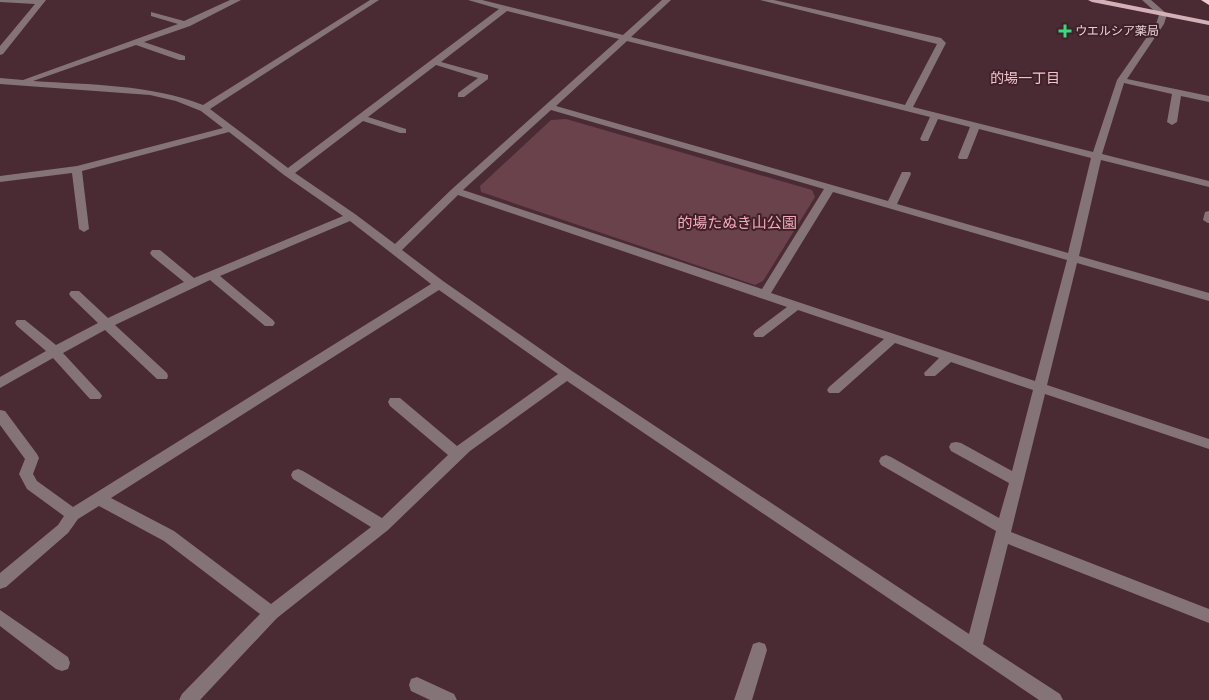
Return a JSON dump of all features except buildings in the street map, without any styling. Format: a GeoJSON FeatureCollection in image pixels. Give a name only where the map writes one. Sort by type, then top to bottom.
{"type":"FeatureCollection","features":[{"type":"Feature","properties":{"kind":"main road"},"geometry":{"type":"LineString","coordinates":[[1092,0],[1209,23]]}},
{"type":"Feature","properties":{"kind":"street"},"geometry":{"type":"LineString","coordinates":[[0,0],[41,1]]}},
{"type":"Feature","properties":{"kind":"street"},"geometry":{"type":"LineString","coordinates":[[20,82],[137,43],[187,24],[237,0]]}},
{"type":"Feature","properties":{"kind":"street"},"geometry":{"type":"LineString","coordinates":[[204,109],[375,0]]}},
{"type":"Feature","properties":{"kind":"street"},"geometry":{"type":"LineString","coordinates":[[472,0],[1209,184]]}},
{"type":"Feature","properties":{"kind":"street"},"geometry":{"type":"LineString","coordinates":[[395,250],[456,191],[666,0]]}},
{"type":"Feature","properties":{"kind":"street"},"geometry":{"type":"LineString","coordinates":[[764,0],[938,40],[942,43],[907,110]]}},
{"type":"Feature","properties":{"kind":"street"},"geometry":{"type":"LineString","coordinates":[[974,647],[1073,258],[1097,155],[1121,80],[1160,24],[1163,14],[1146,0]]}},
{"type":"Feature","properties":{"kind":"street"},"geometry":{"type":"LineString","coordinates":[[0,52],[41,1]]}},
{"type":"Feature","properties":{"kind":"street"},"geometry":{"type":"LineString","coordinates":[[288,173],[506,8]]}},
{"type":"Feature","properties":{"kind":"street"},"geometry":{"type":"LineString","coordinates":[[154,14],[187,24]]}},
{"type":"Feature","properties":{"kind":"street"},"geometry":{"type":"LineString","coordinates":[[137,43],[182,58]]}},
{"type":"Feature","properties":{"kind":"street"},"geometry":{"type":"LineString","coordinates":[[433,62],[484,77],[461,95]]}},
{"type":"Feature","properties":{"kind":"street"},"geometry":{"type":"LineString","coordinates":[[1121,80],[1209,99]]}},
{"type":"Feature","properties":{"kind":"street"},"geometry":{"type":"LineString","coordinates":[[0,81],[150,92],[179,99],[204,109],[288,173],[351,216],[439,284],[567,374],[1054,700]]}},
{"type":"Feature","properties":{"kind":"street"},"geometry":{"type":"LineString","coordinates":[[1172,122],[1177,92]]}},
{"type":"Feature","properties":{"kind":"street"},"geometry":{"type":"LineString","coordinates":[[550,107],[1209,297]]}},
{"type":"Feature","properties":{"kind":"street"},"geometry":{"type":"LineString","coordinates":[[925,139],[935,116]]}},
{"type":"Feature","properties":{"kind":"street"},"geometry":{"type":"LineString","coordinates":[[360,118],[403,131]]}},
{"type":"Feature","properties":{"kind":"street"},"geometry":{"type":"LineString","coordinates":[[963,157],[975,126]]}},
{"type":"Feature","properties":{"kind":"street"},"geometry":{"type":"LineString","coordinates":[[0,179],[77,170],[231,130]]}},
{"type":"Feature","properties":{"kind":"street"},"geometry":{"type":"LineString","coordinates":[[77,170],[84,229]]}},
{"type":"Feature","properties":{"kind":"street"},"geometry":{"type":"LineString","coordinates":[[890,206],[906,174]]}},
{"type":"Feature","properties":{"kind":"street"},"geometry":{"type":"LineString","coordinates":[[764,295],[830,188]]}},
{"type":"Feature","properties":{"kind":"street"},"geometry":{"type":"LineString","coordinates":[[456,191],[1209,444]]}},
{"type":"Feature","properties":{"kind":"street"},"geometry":{"type":"LineString","coordinates":[[0,383],[54,351],[192,283],[298,240],[351,216]]}},
{"type":"Feature","properties":{"kind":"street"},"geometry":{"type":"LineString","coordinates":[[156,252],[192,283]]}},
{"type":"Feature","properties":{"kind":"street"},"geometry":{"type":"LineString","coordinates":[[211,275],[270,323]]}},
{"type":"Feature","properties":{"kind":"street"},"geometry":{"type":"LineString","coordinates":[[0,582],[63,529],[73,515],[439,284]]}},
{"type":"Feature","properties":{"kind":"street"},"geometry":{"type":"LineString","coordinates":[[76,294],[162,376]]}},
{"type":"Feature","properties":{"kind":"street"},"geometry":{"type":"LineString","coordinates":[[759,334],[796,306]]}},
{"type":"Feature","properties":{"kind":"street"},"geometry":{"type":"LineString","coordinates":[[21,323],[54,351],[95,396]]}},
{"type":"Feature","properties":{"kind":"street"},"geometry":{"type":"LineString","coordinates":[[834,390],[894,338]]}},
{"type":"Feature","properties":{"kind":"street"},"geometry":{"type":"LineString","coordinates":[[930,373],[948,357]]}},
{"type":"Feature","properties":{"kind":"street"},"geometry":{"type":"LineString","coordinates":[[188,700],[271,613],[383,526],[465,447],[567,374]]}},
{"type":"Feature","properties":{"kind":"street"},"geometry":{"type":"LineString","coordinates":[[395,402],[458,455]]}},
{"type":"Feature","properties":{"kind":"street"},"geometry":{"type":"LineString","coordinates":[[0,415],[32,458],[26,474],[32,485],[73,515]]}},
{"type":"Feature","properties":{"kind":"street"},"geometry":{"type":"LineString","coordinates":[[956,446],[1016,480]]}},
{"type":"Feature","properties":{"kind":"street"},"geometry":{"type":"LineString","coordinates":[[886,461],[1002,532],[1209,616]]}},
{"type":"Feature","properties":{"kind":"street"},"geometry":{"type":"LineString","coordinates":[[298,475],[383,526]]}},
{"type":"Feature","properties":{"kind":"street"},"geometry":{"type":"LineString","coordinates":[[99,499],[169,536],[271,613]]}},
{"type":"Feature","properties":{"kind":"street"},"geometry":{"type":"LineString","coordinates":[[0,617],[62,663]]}},
{"type":"Feature","properties":{"kind":"street"},"geometry":{"type":"LineString","coordinates":[[743,700],[760,650]]}},
{"type":"Feature","properties":{"kind":"street"},"geometry":{"type":"LineString","coordinates":[[417,686],[448,700]]}},
{"type":"Feature","properties":{"kind":"green space","name":"的場たぬき山公園"},"geometry":{"type":"Polygon","coordinates":[[[566,119],[812,190],[815,197],[763,281],[755,285],[481,192],[480,186],[551,120],[566,119]]]}},
{"type":"Feature","properties":{"kind":"place","name":"ウエルシア薬局"},"geometry":{"type":"Point","coordinates":[1065,31]}},
{"type":"Feature","properties":{"kind":"district","name":"的場一丁目"},"geometry":{"type":"Point","coordinates":[1025,78]}}]}
